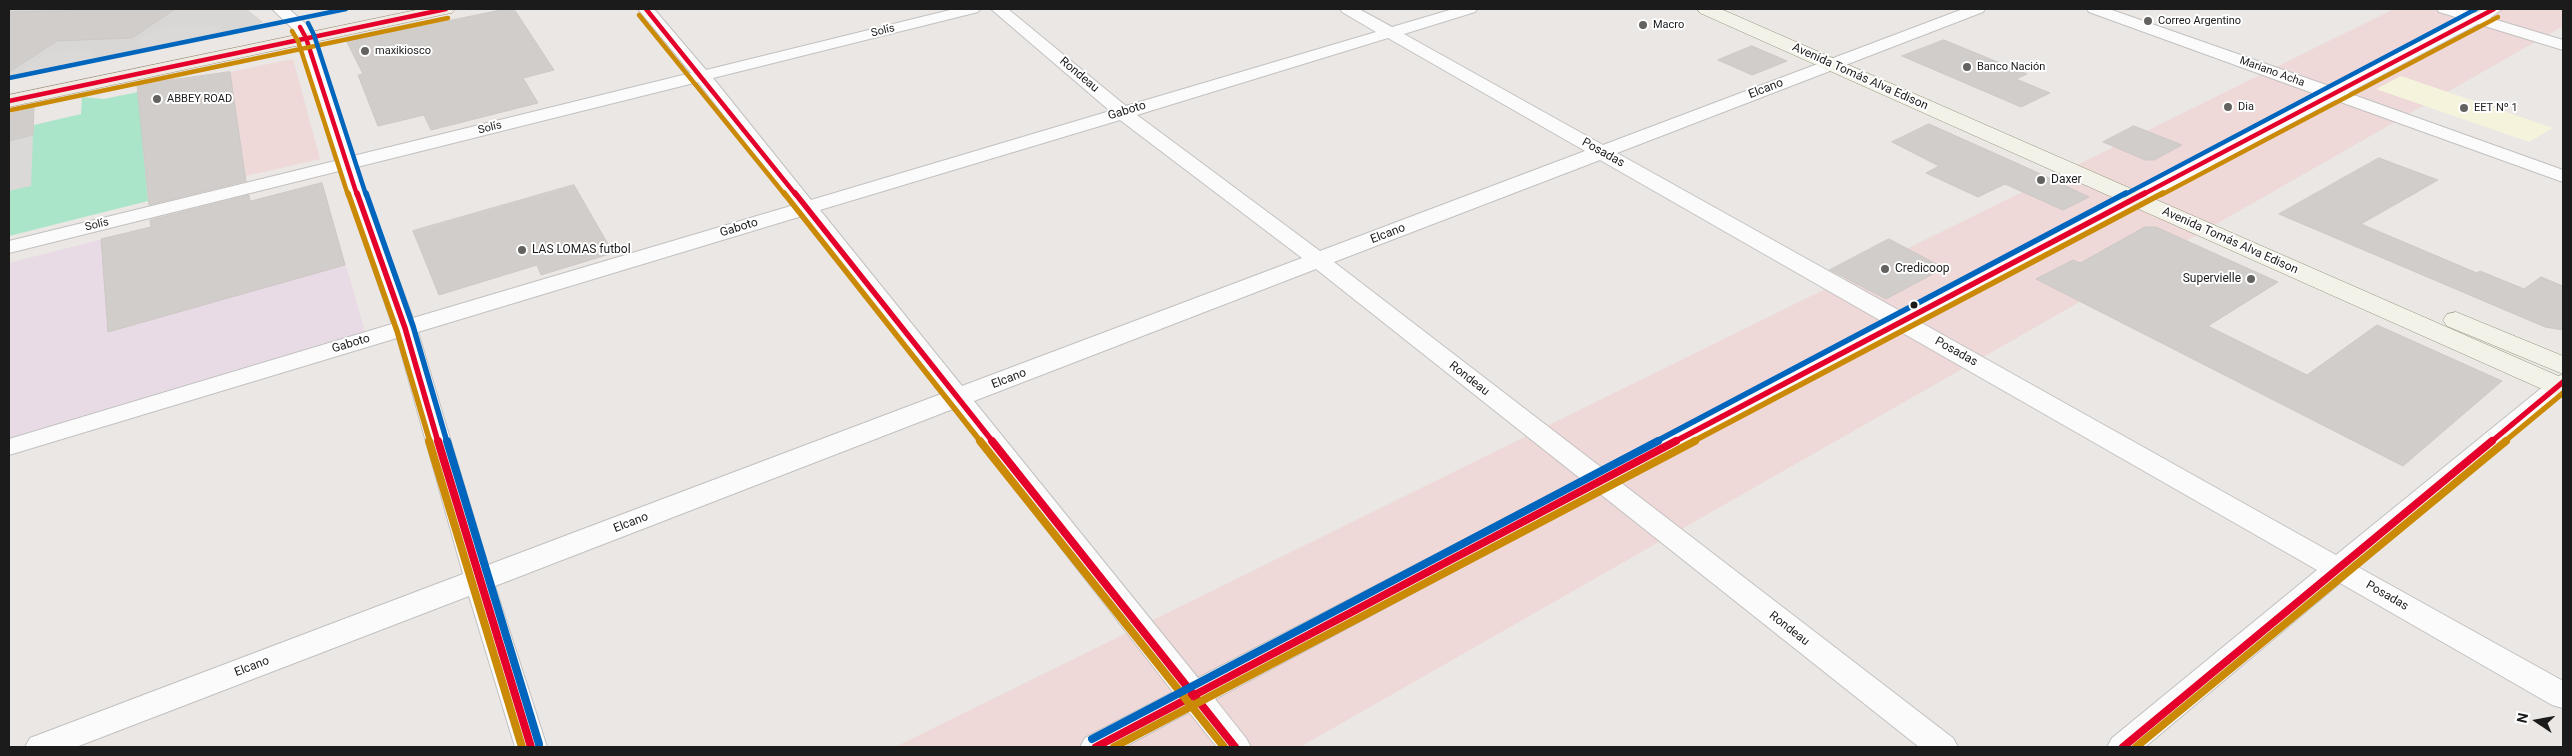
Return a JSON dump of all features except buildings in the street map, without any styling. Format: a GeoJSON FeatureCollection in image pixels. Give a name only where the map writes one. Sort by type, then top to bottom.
{"type":"FeatureCollection","features":[{"type":"Feature","properties":{"kind":"main road"},"geometry":{"type":"LineString","coordinates":[[9,100],[303,33],[388,9]]}},
{"type":"Feature","properties":{"kind":"main road"},"geometry":{"type":"LineString","coordinates":[[9,87],[303,33],[446,9]]}},
{"type":"Feature","properties":{"kind":"main road","name":"Avenida Tomás Alva Edison"},"geometry":{"type":"LineString","coordinates":[[1706,9],[1841,61],[2562,380]]}},
{"type":"Feature","properties":{"kind":"main road","name":"Avenida Tomás Alva Edison"},"geometry":{"type":"LineString","coordinates":[[1739,9],[1841,61]]}},
{"type":"Feature","properties":{"kind":"street"},"geometry":{"type":"LineString","coordinates":[[280,9],[303,33],[346,164],[405,328],[479,580],[531,747]]}},
{"type":"Feature","properties":{"kind":"street"},"geometry":{"type":"LineString","coordinates":[[646,9],[702,76],[1235,747]]}},
{"type":"Feature","properties":{"kind":"street","name":"Solís"},"geometry":{"type":"LineString","coordinates":[[9,247],[972,9]]}},
{"type":"Feature","properties":{"kind":"street","name":"Rondeau"},"geometry":{"type":"LineString","coordinates":[[999,9],[1123,112],[1319,260],[1600,482],[1942,747]]}},
{"type":"Feature","properties":{"kind":"street","name":"Posadas"},"geometry":{"type":"LineString","coordinates":[[1348,9],[2563,696]]}},
{"type":"Feature","properties":{"kind":"street","name":"Gaboto"},"geometry":{"type":"LineString","coordinates":[[9,447],[1469,9]]}},
{"type":"Feature","properties":{"kind":"street","name":"Elcano"},"geometry":{"type":"LineString","coordinates":[[41,747],[1977,9]]}},
{"type":"Feature","properties":{"kind":"street","name":"Mariano Acha"},"geometry":{"type":"LineString","coordinates":[[2095,9],[2563,176]]}},
{"type":"Feature","properties":{"kind":"street"},"geometry":{"type":"LineString","coordinates":[[2445,9],[2563,44]]}},
{"type":"Feature","properties":{"kind":"street"},"geometry":{"type":"LineString","coordinates":[[1096,747],[2494,9]]}},
{"type":"Feature","properties":{"kind":"street"},"geometry":{"type":"LineString","coordinates":[[2123,747],[2562,380]]}},
{"type":"Feature","properties":{"kind":"shaded area"},"geometry":{"type":"Polygon","coordinates":[[[9,9],[247,9],[263,22],[253,27],[9,76],[9,9]]]}},
{"type":"Feature","properties":{"kind":"shaded area"},"geometry":{"type":"Polygon","coordinates":[[[2394,9],[2563,9],[2563,26],[1300,747],[895,747],[2394,9]]]}},
{"type":"Feature","properties":{"kind":"shaded area"},"geometry":{"type":"Polygon","coordinates":[[[176,25],[220,26],[223,33],[142,49],[136,41],[151,31],[176,25]]]}},
{"type":"Feature","properties":{"kind":"shaded area"},"geometry":{"type":"Polygon","coordinates":[[[66,49],[92,50],[98,58],[27,73],[24,68],[45,54],[66,49]]]}},
{"type":"Feature","properties":{"kind":"shaded area"},"geometry":{"type":"Polygon","coordinates":[[[293,59],[320,159],[246,176],[230,72],[293,59]]]}},
{"type":"Feature","properties":{"kind":"shaded area","name":"EET Nº 1"},"geometry":{"type":"Polygon","coordinates":[[[2401,76],[2553,128],[2529,142],[2376,89],[2401,76]]]}},
{"type":"Feature","properties":{"kind":"shaded area"},"geometry":{"type":"Polygon","coordinates":[[[33,135],[31,186],[9,191],[9,141],[33,135]]]}},
{"type":"Feature","properties":{"kind":"shaded area"},"geometry":{"type":"Polygon","coordinates":[[[322,183],[365,331],[9,438],[9,263],[322,183]]]}},
{"type":"Feature","properties":{"kind":"green space"},"geometry":{"type":"Polygon","coordinates":[[[138,92],[148,201],[9,236],[9,141],[33,135],[34,125],[81,114],[82,97],[104,99],[138,92]]]}},
{"type":"Feature","properties":{"kind":"transit line"},"geometry":{"type":"LineString","coordinates":[[9,78],[346,9]]}},
{"type":"Feature","properties":{"kind":"transit line"},"geometry":{"type":"LineString","coordinates":[[9,101],[446,9]]}},
{"type":"Feature","properties":{"kind":"transit line"},"geometry":{"type":"LineString","coordinates":[[646,9],[702,76],[1235,747]]}},
{"type":"Feature","properties":{"kind":"transit line"},"geometry":{"type":"LineString","coordinates":[[1092,739],[2476,9]]}},
{"type":"Feature","properties":{"kind":"transit line"},"geometry":{"type":"LineString","coordinates":[[1096,747],[2494,9]]}},
{"type":"Feature","properties":{"kind":"transit line"},"geometry":{"type":"LineString","coordinates":[[639,15],[695,82],[1224,747]]}},
{"type":"Feature","properties":{"kind":"transit line"},"geometry":{"type":"LineString","coordinates":[[1114,747],[2498,17]]}},
{"type":"Feature","properties":{"kind":"transit line"},"geometry":{"type":"LineString","coordinates":[[11,110],[448,18]]}},
{"type":"Feature","properties":{"kind":"transit line"},"geometry":{"type":"LineString","coordinates":[[308,23],[314,35],[354,161],[413,326],[487,578],[539,744]]}},
{"type":"Feature","properties":{"kind":"transit line"},"geometry":{"type":"LineString","coordinates":[[300,27],[306,38],[346,164],[405,328],[479,581],[531,747]]}},
{"type":"Feature","properties":{"kind":"transit line"},"geometry":{"type":"LineString","coordinates":[[292,31],[298,41],[338,167],[397,331],[471,583],[522,747]]}},
{"type":"Feature","properties":{"kind":"transit line"},"geometry":{"type":"LineString","coordinates":[[2123,747],[2563,382]]}},
{"type":"Feature","properties":{"kind":"transit line"},"geometry":{"type":"LineString","coordinates":[[2136,747],[2563,393]]}},
{"type":"Feature","properties":{"kind":"place","name":"Correo Argentino"},"geometry":{"type":"Point","coordinates":[2148,21]}},
{"type":"Feature","properties":{"kind":"place","name":"Macro"},"geometry":{"type":"Point","coordinates":[1643,25]}},
{"type":"Feature","properties":{"kind":"place","name":"maxikiosco"},"geometry":{"type":"Point","coordinates":[365,51]}},
{"type":"Feature","properties":{"kind":"place","name":"Banco Nación"},"geometry":{"type":"Point","coordinates":[1967,67]}},
{"type":"Feature","properties":{"kind":"place","name":"ABBEY ROAD"},"geometry":{"type":"Point","coordinates":[157,99]}},
{"type":"Feature","properties":{"kind":"place","name":"Dia"},"geometry":{"type":"Point","coordinates":[2228,107]}},
{"type":"Feature","properties":{"kind":"place","name":"EET Nº 1"},"geometry":{"type":"Point","coordinates":[2464,108]}},
{"type":"Feature","properties":{"kind":"place","name":"Daxer"},"geometry":{"type":"Point","coordinates":[2041,180]}},
{"type":"Feature","properties":{"kind":"place","name":"LAS LOMAS futbol"},"geometry":{"type":"Point","coordinates":[522,250]}},
{"type":"Feature","properties":{"kind":"place","name":"Credicoop"},"geometry":{"type":"Point","coordinates":[1885,269]}},
{"type":"Feature","properties":{"kind":"place","name":"Supervielle"},"geometry":{"type":"Point","coordinates":[2251,279]}}]}
